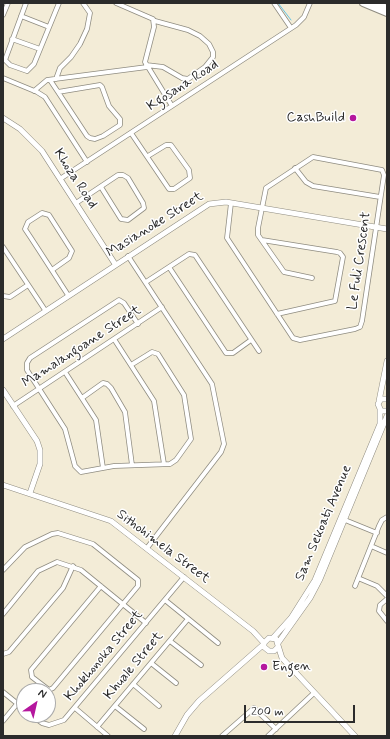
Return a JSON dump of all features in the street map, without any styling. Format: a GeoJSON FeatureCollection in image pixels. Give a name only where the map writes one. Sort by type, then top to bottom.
{"type":"FeatureCollection","features":[{"type":"Feature","properties":{"kind":"main road"},"geometry":{"type":"LineString","coordinates":[[363,3],[387,13]]}},
{"type":"Feature","properties":{"kind":"main road"},"geometry":{"type":"LineString","coordinates":[[376,3],[387,8]]}},
{"type":"Feature","properties":{"kind":"street"},"geometry":{"type":"LineString","coordinates":[[26,3],[5,60],[10,65],[29,71],[59,3]]}},
{"type":"Feature","properties":{"kind":"street"},"geometry":{"type":"LineString","coordinates":[[56,79],[60,68],[72,57],[80,44],[87,28],[90,12],[83,3]]}},
{"type":"Feature","properties":{"kind":"street"},"geometry":{"type":"LineString","coordinates":[[34,90],[44,82],[50,80],[146,66],[163,67],[182,78],[188,78],[205,67],[213,57],[213,52],[209,44],[200,36],[188,30],[154,21],[148,15],[116,3]]}},
{"type":"Feature","properties":{"kind":"street"},"geometry":{"type":"LineString","coordinates":[[274,3],[291,28]]}},
{"type":"Feature","properties":{"kind":"street","name":"Kgosana Road"},"geometry":{"type":"LineString","coordinates":[[60,179],[291,28],[304,17],[310,3]]}},
{"type":"Feature","properties":{"kind":"street"},"geometry":{"type":"LineString","coordinates":[[3,15],[6,4]]}},
{"type":"Feature","properties":{"kind":"street"},"geometry":{"type":"LineString","coordinates":[[21,16],[49,27]]}},
{"type":"Feature","properties":{"kind":"street"},"geometry":{"type":"LineString","coordinates":[[154,21],[145,58],[146,66],[172,106]]}},
{"type":"Feature","properties":{"kind":"street"},"geometry":{"type":"LineString","coordinates":[[12,39],[40,49]]}},
{"type":"Feature","properties":{"kind":"street"},"geometry":{"type":"LineString","coordinates":[[3,78],[42,94],[87,162]]}},
{"type":"Feature","properties":{"kind":"street"},"geometry":{"type":"LineString","coordinates":[[50,80],[58,92],[90,138],[95,139],[103,136],[120,125],[120,119],[109,106],[100,85],[58,92]]}},
{"type":"Feature","properties":{"kind":"street","name":"Khoza Road"},"geometry":{"type":"LineString","coordinates":[[3,118],[14,124],[39,147],[115,264]]}},
{"type":"Feature","properties":{"kind":"street"},"geometry":{"type":"LineString","coordinates":[[131,133],[169,189],[174,189],[190,178],[189,170],[171,145],[166,145],[148,156]]}},
{"type":"Feature","properties":{"kind":"street","name":"Le Fuli Crescent"},"geometry":{"type":"LineString","coordinates":[[231,203],[227,238],[291,336],[296,340],[360,327],[384,172],[379,168],[315,157],[295,168],[266,188],[258,233],[262,240]]}},
{"type":"Feature","properties":{"kind":"street"},"geometry":{"type":"LineString","coordinates":[[295,168],[306,182],[313,186],[380,197]]}},
{"type":"Feature","properties":{"kind":"street"},"geometry":{"type":"LineString","coordinates":[[76,204],[100,187],[118,175],[125,176],[142,200],[144,208],[128,220],[124,220],[119,216],[100,187]]}},
{"type":"Feature","properties":{"kind":"street","name":"Masianoke Street"},"geometry":{"type":"LineString","coordinates":[[3,339],[204,206],[216,202],[231,203],[387,229]]}},
{"type":"Feature","properties":{"kind":"street"},"geometry":{"type":"LineString","coordinates":[[52,270],[70,258],[72,253],[50,217],[45,213],[31,220],[25,227],[40,252],[68,295]]}},
{"type":"Feature","properties":{"kind":"street"},"geometry":{"type":"LineString","coordinates":[[262,240],[339,253],[343,257],[335,301],[332,303],[277,314]]}},
{"type":"Feature","properties":{"kind":"street"},"geometry":{"type":"LineString","coordinates":[[262,240],[284,272],[312,278]]}},
{"type":"Feature","properties":{"kind":"street"},"geometry":{"type":"LineString","coordinates":[[3,247],[45,310]]}},
{"type":"Feature","properties":{"kind":"street"},"geometry":{"type":"LineString","coordinates":[[146,282],[189,254],[195,255],[258,351]]}},
{"type":"Feature","properties":{"kind":"street"},"geometry":{"type":"LineString","coordinates":[[128,255],[212,384],[224,444],[221,452],[147,548]]}},
{"type":"Feature","properties":{"kind":"street"},"geometry":{"type":"LineString","coordinates":[[169,267],[225,352],[228,354],[233,353],[251,340]]}},
{"type":"Feature","properties":{"kind":"street"},"geometry":{"type":"LineString","coordinates":[[3,296],[10,297],[28,285]]}},
{"type":"Feature","properties":{"kind":"street"},"geometry":{"type":"LineString","coordinates":[[131,366],[150,353],[155,352],[184,395],[191,439],[174,462],[103,468],[85,473],[77,470],[65,429],[38,389],[26,367],[28,360],[119,300],[123,301],[138,324]]}},
{"type":"Feature","properties":{"kind":"street","name":"Mamalangoane Street"},"geometry":{"type":"LineString","coordinates":[[13,406],[162,307]]}},
{"type":"Feature","properties":{"kind":"street"},"geometry":{"type":"LineString","coordinates":[[114,340],[155,404],[164,464]]}},
{"type":"Feature","properties":{"kind":"street"},"geometry":{"type":"LineString","coordinates":[[387,361],[380,401],[387,399]]}},
{"type":"Feature","properties":{"kind":"street"},"geometry":{"type":"LineString","coordinates":[[65,372],[97,422],[103,468]]}},
{"type":"Feature","properties":{"kind":"street"},"geometry":{"type":"LineString","coordinates":[[82,398],[104,383],[111,388],[125,412],[132,465]]}},
{"type":"Feature","properties":{"kind":"street"},"geometry":{"type":"LineString","coordinates":[[3,390],[37,441],[40,450],[40,464],[30,493]]}},
{"type":"Feature","properties":{"kind":"street","name":"Sam Sekoati Avenue"},"geometry":{"type":"LineString","coordinates":[[264,643],[291,618],[314,580],[380,424],[380,409],[378,404],[380,401]]}},
{"type":"Feature","properties":{"kind":"street"},"geometry":{"type":"LineString","coordinates":[[380,409],[387,411]]}},
{"type":"Feature","properties":{"kind":"street","name":"Sam Sekoati Avenue"},"geometry":{"type":"LineString","coordinates":[[278,645],[315,589],[387,416]]}},
{"type":"Feature","properties":{"kind":"street","name":"Sithohimela Street"},"geometry":{"type":"LineString","coordinates":[[3,485],[105,518],[184,577],[252,631],[264,643]]}},
{"type":"Feature","properties":{"kind":"street"},"geometry":{"type":"LineString","coordinates":[[355,586],[376,532],[382,520],[387,517]]}},
{"type":"Feature","properties":{"kind":"street"},"geometry":{"type":"LineString","coordinates":[[345,520],[376,532]]}},
{"type":"Feature","properties":{"kind":"street"},"geometry":{"type":"LineString","coordinates":[[3,570],[25,547],[52,534],[63,534],[93,544],[138,579],[138,586],[123,605],[53,688],[48,689],[32,677],[31,669],[101,586]]}},
{"type":"Feature","properties":{"kind":"street"},"geometry":{"type":"LineString","coordinates":[[371,546],[387,553]]}},
{"type":"Feature","properties":{"kind":"street"},"geometry":{"type":"LineString","coordinates":[[3,614],[40,570],[56,562],[81,570],[146,623]]}},
{"type":"Feature","properties":{"kind":"street"},"geometry":{"type":"LineString","coordinates":[[3,654],[9,652],[63,588],[72,566]]}},
{"type":"Feature","properties":{"kind":"street","name":"Khokhonoka Street"},"geometry":{"type":"LineString","coordinates":[[42,723],[56,724],[64,720],[184,577]]}},
{"type":"Feature","properties":{"kind":"street"},"geometry":{"type":"LineString","coordinates":[[358,578],[375,585],[387,596]]}},
{"type":"Feature","properties":{"kind":"street"},"geometry":{"type":"LineString","coordinates":[[387,599],[380,605],[379,611],[387,621]]}},
{"type":"Feature","properties":{"kind":"street"},"geometry":{"type":"LineString","coordinates":[[166,600],[218,643]]}},
{"type":"Feature","properties":{"kind":"street","name":"Khuale Street"},"geometry":{"type":"LineString","coordinates":[[97,727],[188,619]]}},
{"type":"Feature","properties":{"kind":"street","name":"Sithohimela Street"},"geometry":{"type":"LineString","coordinates":[[252,631],[271,638]]}},
{"type":"Feature","properties":{"kind":"street"},"geometry":{"type":"LineString","coordinates":[[271,638],[278,645],[282,658]]}},
{"type":"Feature","properties":{"kind":"street"},"geometry":{"type":"LineString","coordinates":[[170,641],[200,666]]}},
{"type":"Feature","properties":{"kind":"street"},"geometry":{"type":"LineString","coordinates":[[175,736],[188,715],[200,701],[264,643],[269,651]]}},
{"type":"Feature","properties":{"kind":"street"},"geometry":{"type":"LineString","coordinates":[[269,651],[278,645]]}},
{"type":"Feature","properties":{"kind":"street"},"geometry":{"type":"LineString","coordinates":[[256,651],[269,651],[282,658],[355,736]]}},
{"type":"Feature","properties":{"kind":"street"},"geometry":{"type":"LineString","coordinates":[[152,663],[176,683]]}},
{"type":"Feature","properties":{"kind":"street"},"geometry":{"type":"LineString","coordinates":[[134,684],[159,706]]}},
{"type":"Feature","properties":{"kind":"street"},"geometry":{"type":"LineString","coordinates":[[3,692],[16,703]]}},
{"type":"Feature","properties":{"kind":"street"},"geometry":{"type":"LineString","coordinates":[[268,736],[314,693]]}},
{"type":"Feature","properties":{"kind":"street"},"geometry":{"type":"LineString","coordinates":[[3,722],[16,705]]}},
{"type":"Feature","properties":{"kind":"street"},"geometry":{"type":"LineString","coordinates":[[116,706],[144,729]]}},
{"type":"Feature","properties":{"kind":"street"},"geometry":{"type":"LineString","coordinates":[[75,708],[108,736]]}},
{"type":"Feature","properties":{"kind":"street"},"geometry":{"type":"LineString","coordinates":[[222,736],[254,708],[276,729]]}},
{"type":"Feature","properties":{"kind":"waterway"},"geometry":{"type":"LineString","coordinates":[[278,3],[291,20]]}},
{"type":"Feature","properties":{"kind":"place","name":"CashBuild"},"geometry":{"type":"Point","coordinates":[353,118]}},
{"type":"Feature","properties":{"kind":"place","name":"Engen"},"geometry":{"type":"Point","coordinates":[264,667]}}]}
